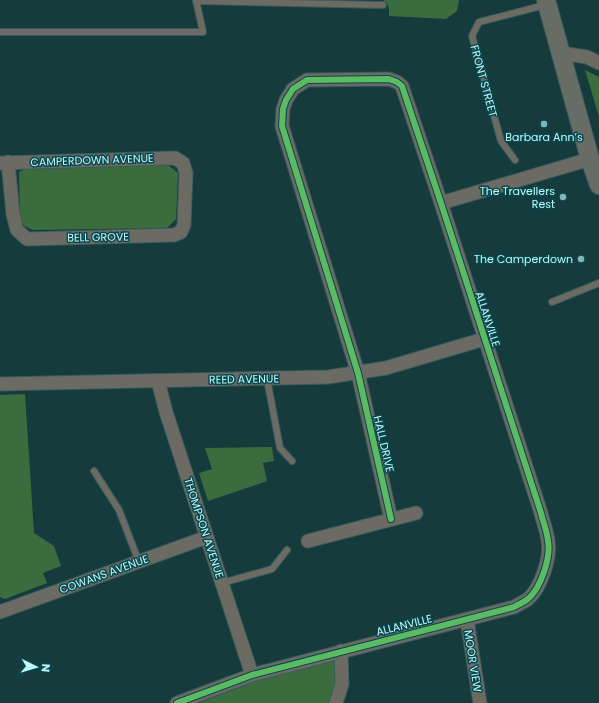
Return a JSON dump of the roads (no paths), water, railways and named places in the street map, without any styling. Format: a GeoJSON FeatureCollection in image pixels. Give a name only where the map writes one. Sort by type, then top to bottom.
{"type":"FeatureCollection","features":[{"type":"Feature","properties":{"kind":"main road","name":"FRONT STREET"},"geometry":{"type":"LineString","coordinates":[[547,2],[590,160],[599,185]]}},
{"type":"Feature","properties":{"kind":"street"},"geometry":{"type":"LineString","coordinates":[[561,53],[587,57],[599,63]]}},
{"type":"Feature","properties":{"kind":"street","name":"ALLANVILLE"},"geometry":{"type":"LineString","coordinates":[[176,703],[252,675],[514,607],[529,598],[538,585],[545,569],[548,556],[549,542],[541,513],[402,86],[389,79],[307,80],[290,92],[283,109],[282,126],[358,373]]}},
{"type":"Feature","properties":{"kind":"street","name":"CAMPERDOWN AVENUE"},"geometry":{"type":"LineString","coordinates":[[4,162],[175,158],[183,163]]}},
{"type":"Feature","properties":{"kind":"street"},"geometry":{"type":"LineString","coordinates":[[441,203],[590,160]]}},
{"type":"Feature","properties":{"kind":"street","name":"BELL GROVE"},"geometry":{"type":"LineString","coordinates":[[4,162],[17,230],[27,239],[174,235],[181,232],[184,225],[186,173],[183,163]]}},
{"type":"Feature","properties":{"kind":"street","name":"REED AVENUE"},"geometry":{"type":"LineString","coordinates":[[0,384],[328,377],[386,368],[484,339]]}},
{"type":"Feature","properties":{"kind":"street","name":"HALL DRIVE"},"geometry":{"type":"LineString","coordinates":[[358,373],[391,519]]}},
{"type":"Feature","properties":{"kind":"street","name":"THOMPSON AVENUE"},"geometry":{"type":"LineString","coordinates":[[158,381],[166,412],[252,675]]}},
{"type":"Feature","properties":{"kind":"street"},"geometry":{"type":"LineString","coordinates":[[308,542],[416,513]]}},
{"type":"Feature","properties":{"kind":"street","name":"COWANS AVENUE"},"geometry":{"type":"LineString","coordinates":[[0,612],[207,537]]}},
{"type":"Feature","properties":{"kind":"street","name":"MOOR VIEW"},"geometry":{"type":"LineString","coordinates":[[467,620],[480,703]]}},
{"type":"Feature","properties":{"kind":"street"},"geometry":{"type":"LineString","coordinates":[[336,703],[342,684],[341,651]]}},
{"type":"Feature","properties":{"kind":"lane"},"geometry":{"type":"LineString","coordinates":[[0,32],[203,32],[196,0],[383,5]]}},
{"type":"Feature","properties":{"kind":"lane","name":"FRONT STREET"},"geometry":{"type":"LineString","coordinates":[[515,160],[501,141],[472,36],[478,22],[547,2]]}},
{"type":"Feature","properties":{"kind":"lane"},"geometry":{"type":"LineString","coordinates":[[552,302],[599,283]]}},
{"type":"Feature","properties":{"kind":"lane"},"geometry":{"type":"LineString","coordinates":[[267,379],[280,448],[292,461]]}},
{"type":"Feature","properties":{"kind":"lane"},"geometry":{"type":"LineString","coordinates":[[94,471],[120,510],[139,562]]}},
{"type":"Feature","properties":{"kind":"lane"},"geometry":{"type":"LineString","coordinates":[[222,582],[272,569],[287,550]]}},
{"type":"Feature","properties":{"kind":"place","name":"Barbara Ann’s"},"geometry":{"type":"Point","coordinates":[544,124]}},
{"type":"Feature","properties":{"kind":"place","name":"The Travellers Rest"},"geometry":{"type":"Point","coordinates":[563,197]}},
{"type":"Feature","properties":{"kind":"place","name":"The Camperdown"},"geometry":{"type":"Point","coordinates":[581,259]}}]}
